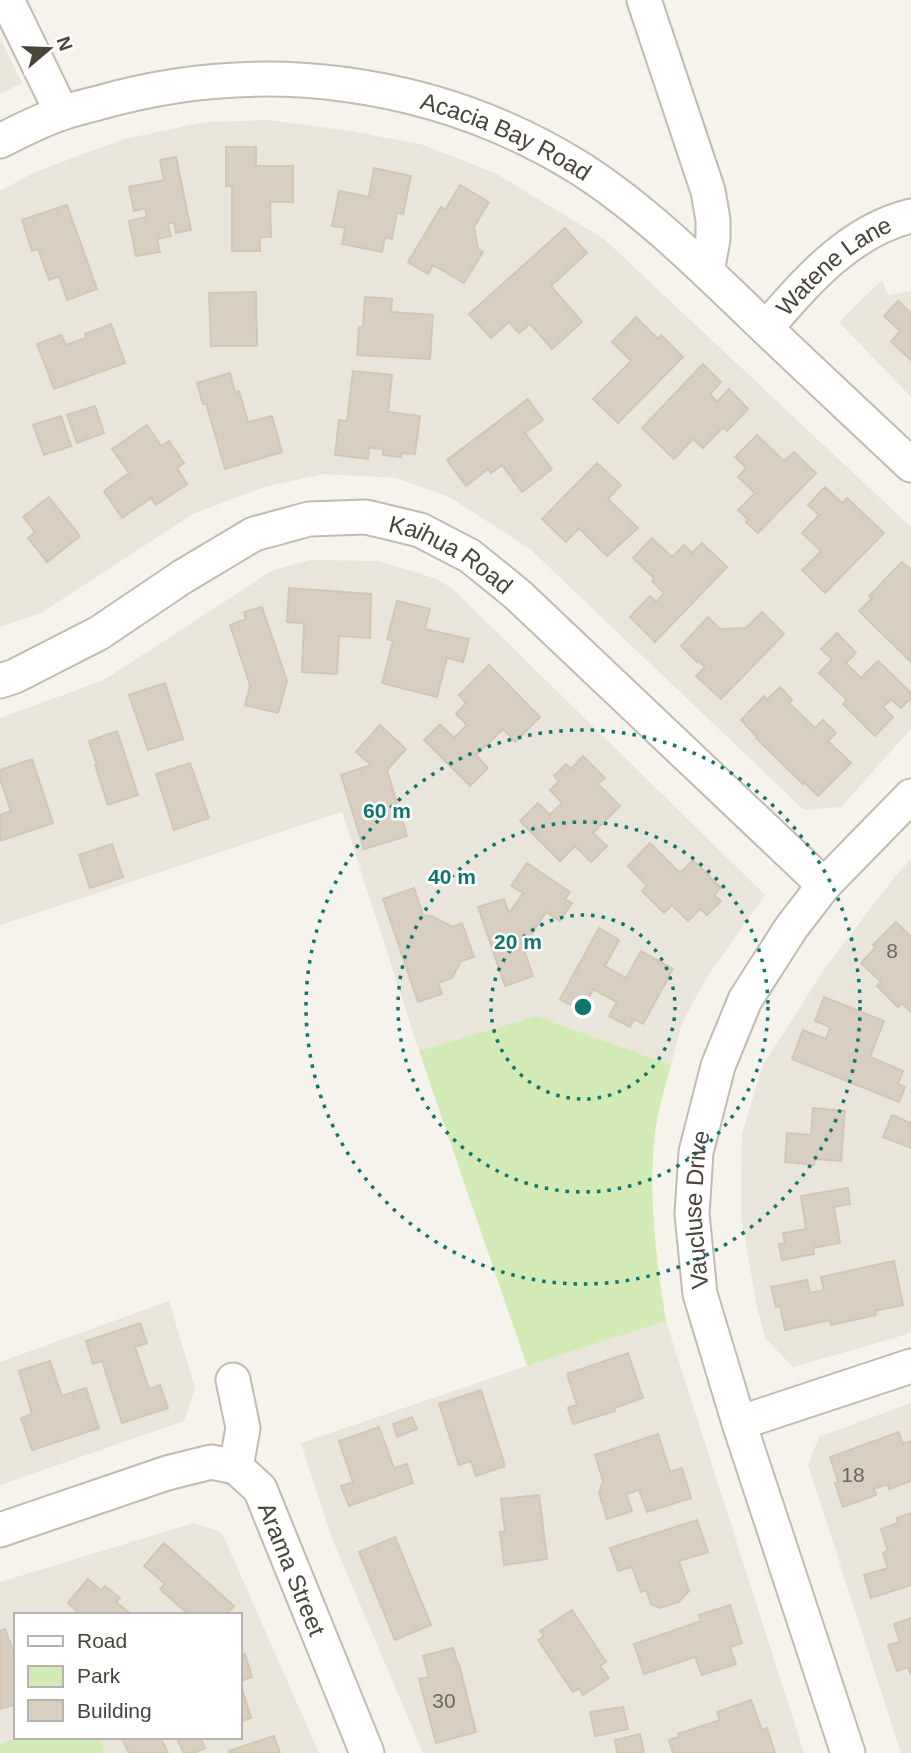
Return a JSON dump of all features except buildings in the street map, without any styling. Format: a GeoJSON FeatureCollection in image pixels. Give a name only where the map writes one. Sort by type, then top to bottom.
{"type":"FeatureCollection","features":[{"type":"Feature","properties":{"kind":"street"},"geometry":{"type":"LineString","coordinates":[[7,0],[62,113]]}},
{"type":"Feature","properties":{"kind":"street"},"geometry":{"type":"LineString","coordinates":[[643,0],[708,191],[713,239],[707,272]]}},
{"type":"Feature","properties":{"kind":"street","name":"Acacia Bay Road"},"geometry":{"type":"LineString","coordinates":[[0,141],[62,113],[132,93],[223,79],[318,81],[410,96],[453,109],[541,146],[618,195],[707,272],[911,465]]}},
{"type":"Feature","properties":{"kind":"street","name":"Watene Lane"},"geometry":{"type":"LineString","coordinates":[[765,328],[839,252],[866,234],[911,216]]}},
{"type":"Feature","properties":{"kind":"street","name":"Kaihua Road"},"geometry":{"type":"LineString","coordinates":[[0,681],[99,633],[182,577],[254,534],[309,519],[366,517],[420,530],[470,556],[518,595],[824,886]]}},
{"type":"Feature","properties":{"kind":"street","name":"Vaucluse Drive"},"geometry":{"type":"LineString","coordinates":[[848,1753],[738,1423],[700,1294],[692,1214],[696,1152],[718,1066],[745,1000],[791,928],[824,886],[911,796]]}},
{"type":"Feature","properties":{"kind":"street"},"geometry":{"type":"LineString","coordinates":[[738,1423],[911,1366]]}},
{"type":"Feature","properties":{"kind":"street"},"geometry":{"type":"LineString","coordinates":[[0,1530],[167,1473],[211,1462],[236,1467],[243,1428],[233,1380]]}},
{"type":"Feature","properties":{"kind":"street","name":"Arama Street"},"geometry":{"type":"LineString","coordinates":[[236,1467],[260,1489],[367,1753]]}},
{"type":"Feature","properties":{"kind":"shaded area"},"geometry":{"type":"Polygon","coordinates":[[[0,37],[22,83],[0,94],[0,37]]]}},
{"type":"Feature","properties":{"kind":"shaded area"},"geometry":{"type":"Polygon","coordinates":[[[268,120],[420,144],[495,173],[604,239],[911,527],[911,729],[841,807],[804,810],[530,549],[451,498],[397,478],[324,474],[264,487],[193,514],[41,613],[0,627],[0,191],[35,172],[124,139],[206,122],[268,120]]]}},
{"type":"Feature","properties":{"kind":"shaded area"},"geometry":{"type":"Polygon","coordinates":[[[882,280],[888,295],[911,291],[911,397],[839,322],[882,280]]]}},
{"type":"Feature","properties":{"kind":"shaded area"},"geometry":{"type":"Polygon","coordinates":[[[310,560],[379,561],[437,579],[453,589],[765,895],[707,977],[682,1023],[671,1065],[536,1016],[419,1051],[342,812],[0,925],[0,718],[104,680],[273,570],[310,560]]]}},
{"type":"Feature","properties":{"kind":"shaded area"},"geometry":{"type":"Polygon","coordinates":[[[911,859],[911,1333],[793,1367],[765,1338],[756,1303],[741,1215],[742,1134],[763,1065],[825,968],[911,859]]]}},
{"type":"Feature","properties":{"kind":"shaded area"},"geometry":{"type":"Polygon","coordinates":[[[169,1301],[195,1388],[184,1421],[0,1485],[0,1362],[169,1301]]]}},
{"type":"Feature","properties":{"kind":"shaded area"},"geometry":{"type":"Polygon","coordinates":[[[666,1321],[804,1753],[423,1753],[331,1536],[301,1443],[666,1321]]]}},
{"type":"Feature","properties":{"kind":"shaded area"},"geometry":{"type":"Polygon","coordinates":[[[911,1403],[911,1753],[901,1753],[808,1465],[819,1437],[911,1403]]]}},
{"type":"Feature","properties":{"kind":"shaded area"},"geometry":{"type":"Polygon","coordinates":[[[194,1523],[216,1530],[223,1535],[319,1753],[104,1753],[100,1739],[242,1739],[242,1613],[14,1613],[15,1739],[0,1744],[0,1582],[194,1523]]]}},
{"type":"Feature","properties":{"kind":"green space"},"geometry":{"type":"Polygon","coordinates":[[[536,1016],[671,1065],[656,1124],[652,1180],[656,1251],[666,1321],[527,1366],[419,1051],[536,1016]]]}},
{"type":"Feature","properties":{"kind":"green space"},"geometry":{"type":"Polygon","coordinates":[[[15,1739],[100,1739],[104,1753],[0,1753],[0,1744],[15,1739]]]}}]}
